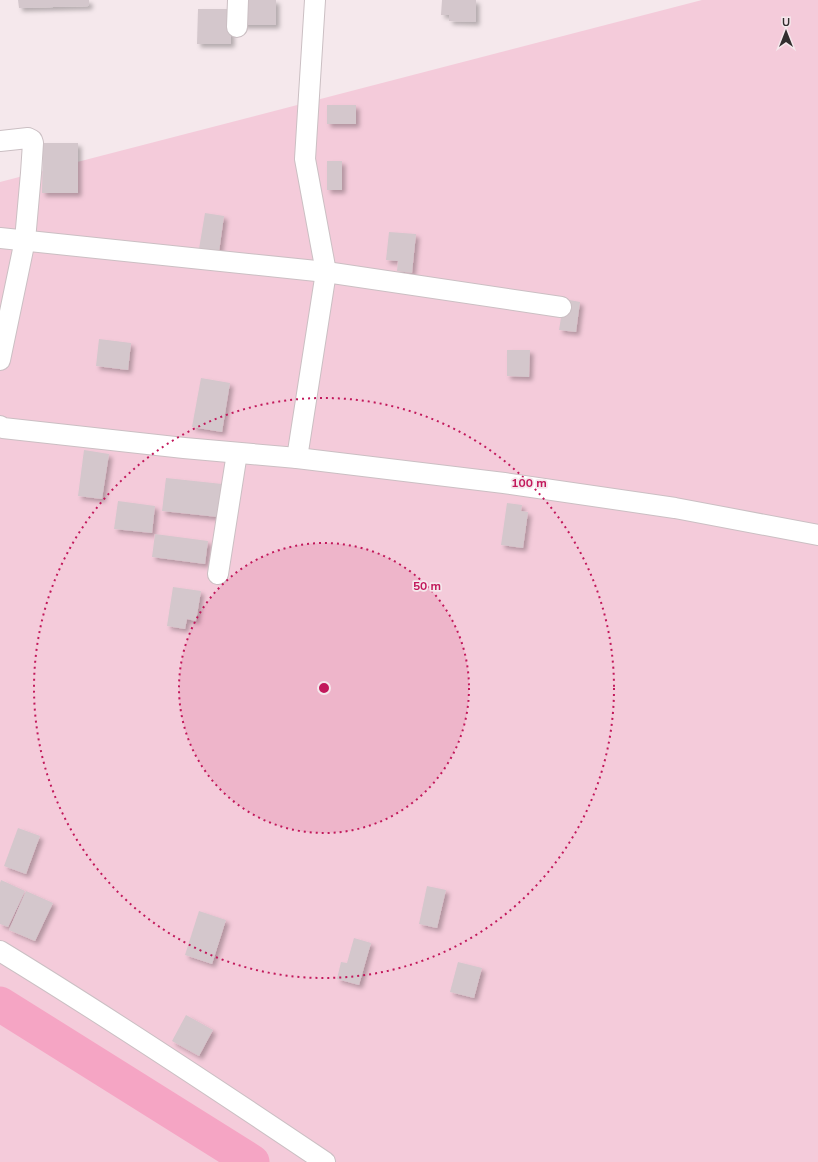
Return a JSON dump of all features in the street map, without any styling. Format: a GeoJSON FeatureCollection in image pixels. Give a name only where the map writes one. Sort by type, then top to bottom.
{"type":"FeatureCollection","features":[{"type":"Feature","properties":{"kind":"street"},"geometry":{"type":"LineString","coordinates":[[237,27],[238,0]]}},
{"type":"Feature","properties":{"kind":"street"},"geometry":{"type":"LineString","coordinates":[[298,458],[326,272],[305,159],[315,0]]}},
{"type":"Feature","properties":{"kind":"street"},"geometry":{"type":"LineString","coordinates":[[0,141],[20,138],[28,138],[32,140],[32,173],[25,240],[0,360]]}},
{"type":"Feature","properties":{"kind":"street"},"geometry":{"type":"LineString","coordinates":[[0,238],[326,272],[561,307]]}},
{"type":"Feature","properties":{"kind":"street"},"geometry":{"type":"LineString","coordinates":[[0,426],[3,428],[298,458],[504,483],[675,508],[818,535]]}},
{"type":"Feature","properties":{"kind":"street"},"geometry":{"type":"LineString","coordinates":[[218,574],[237,453]]}},
{"type":"Feature","properties":{"kind":"street"},"geometry":{"type":"LineString","coordinates":[[0,951],[78,999],[250,1111],[325,1162]]}},
{"type":"Feature","properties":{"kind":"shaded area"},"geometry":{"type":"Polygon","coordinates":[[[702,0],[818,0],[818,1162],[0,1162],[0,182],[702,0]]]}},
{"type":"Feature","properties":{"kind":"building"},"geometry":{"type":"Polygon","coordinates":[[[18,0],[89,0],[89,6],[19,8],[18,0]]]}},
{"type":"Feature","properties":{"kind":"building"},"geometry":{"type":"Polygon","coordinates":[[[242,0],[276,0],[276,25],[241,25],[242,0]]]}},
{"type":"Feature","properties":{"kind":"building"},"geometry":{"type":"Polygon","coordinates":[[[442,0],[476,0],[476,22],[449,21],[449,15],[441,15],[442,0]]]}},
{"type":"Feature","properties":{"kind":"building"},"geometry":{"type":"Polygon","coordinates":[[[198,9],[231,9],[231,44],[197,44],[198,9]]]}},
{"type":"Feature","properties":{"kind":"building"},"geometry":{"type":"Polygon","coordinates":[[[327,105],[356,105],[356,124],[327,124],[327,105]]]}},
{"type":"Feature","properties":{"kind":"building"},"geometry":{"type":"Polygon","coordinates":[[[43,143],[78,143],[78,193],[42,193],[43,143]]]}},
{"type":"Feature","properties":{"kind":"building"},"geometry":{"type":"Polygon","coordinates":[[[327,161],[342,161],[342,190],[327,190],[327,161]]]}},
{"type":"Feature","properties":{"kind":"building"},"geometry":{"type":"Polygon","coordinates":[[[205,213],[224,216],[219,252],[199,249],[205,213]]]}},
{"type":"Feature","properties":{"kind":"building"},"geometry":{"type":"Polygon","coordinates":[[[389,232],[416,234],[412,273],[397,271],[398,261],[386,260],[389,232]]]}},
{"type":"Feature","properties":{"kind":"building"},"geometry":{"type":"Polygon","coordinates":[[[564,299],[580,302],[576,332],[559,330],[564,299]]]}},
{"type":"Feature","properties":{"kind":"building"},"geometry":{"type":"Polygon","coordinates":[[[99,339],[131,343],[128,370],[96,366],[99,339]]]}},
{"type":"Feature","properties":{"kind":"building"},"geometry":{"type":"Polygon","coordinates":[[[507,350],[530,350],[529,377],[507,376],[507,350]]]}},
{"type":"Feature","properties":{"kind":"building"},"geometry":{"type":"Polygon","coordinates":[[[201,378],[230,383],[222,432],[192,427],[201,378]]]}},
{"type":"Feature","properties":{"kind":"building"},"geometry":{"type":"Polygon","coordinates":[[[84,450],[109,454],[102,499],[78,496],[84,450]]]}},
{"type":"Feature","properties":{"kind":"building"},"geometry":{"type":"Polygon","coordinates":[[[166,478],[222,484],[218,517],[162,511],[166,478]]]}},
{"type":"Feature","properties":{"kind":"building"},"geometry":{"type":"Polygon","coordinates":[[[118,501],[155,506],[152,533],[114,529],[118,501]]]}},
{"type":"Feature","properties":{"kind":"building"},"geometry":{"type":"Polygon","coordinates":[[[507,503],[522,505],[521,511],[528,512],[523,548],[501,545],[507,503]]]}},
{"type":"Feature","properties":{"kind":"building"},"geometry":{"type":"Polygon","coordinates":[[[155,534],[208,541],[205,564],[152,557],[155,534]]]}},
{"type":"Feature","properties":{"kind":"building"},"geometry":{"type":"Polygon","coordinates":[[[173,587],[201,591],[196,621],[187,619],[185,629],[167,626],[173,587]]]}},
{"type":"Feature","properties":{"kind":"building"},"geometry":{"type":"Polygon","coordinates":[[[18,828],[40,836],[26,874],[4,866],[18,828]]]}},
{"type":"Feature","properties":{"kind":"building"},"geometry":{"type":"Polygon","coordinates":[[[1,880],[25,891],[8,927],[0,924],[1,880]]]}},
{"type":"Feature","properties":{"kind":"building"},"geometry":{"type":"Polygon","coordinates":[[[427,886],[446,890],[437,928],[419,924],[427,886]]]}},
{"type":"Feature","properties":{"kind":"building"},"geometry":{"type":"Polygon","coordinates":[[[26,891],[53,903],[35,941],[9,930],[26,891]]]}},
{"type":"Feature","properties":{"kind":"building"},"geometry":{"type":"Polygon","coordinates":[[[199,911],[226,920],[212,964],[185,955],[199,911]]]}},
{"type":"Feature","properties":{"kind":"building"},"geometry":{"type":"Polygon","coordinates":[[[354,938],[371,943],[359,985],[337,979],[341,962],[347,963],[354,938]]]}},
{"type":"Feature","properties":{"kind":"building"},"geometry":{"type":"Polygon","coordinates":[[[458,962],[482,968],[474,998],[450,992],[458,962]]]}},
{"type":"Feature","properties":{"kind":"building"},"geometry":{"type":"Polygon","coordinates":[[[186,1015],[213,1030],[199,1056],[172,1041],[186,1015]]]}},
{"type":"Feature","properties":{"kind":"waterway"},"geometry":{"type":"LineString","coordinates":[[0,1004],[252,1162]]}}]}
